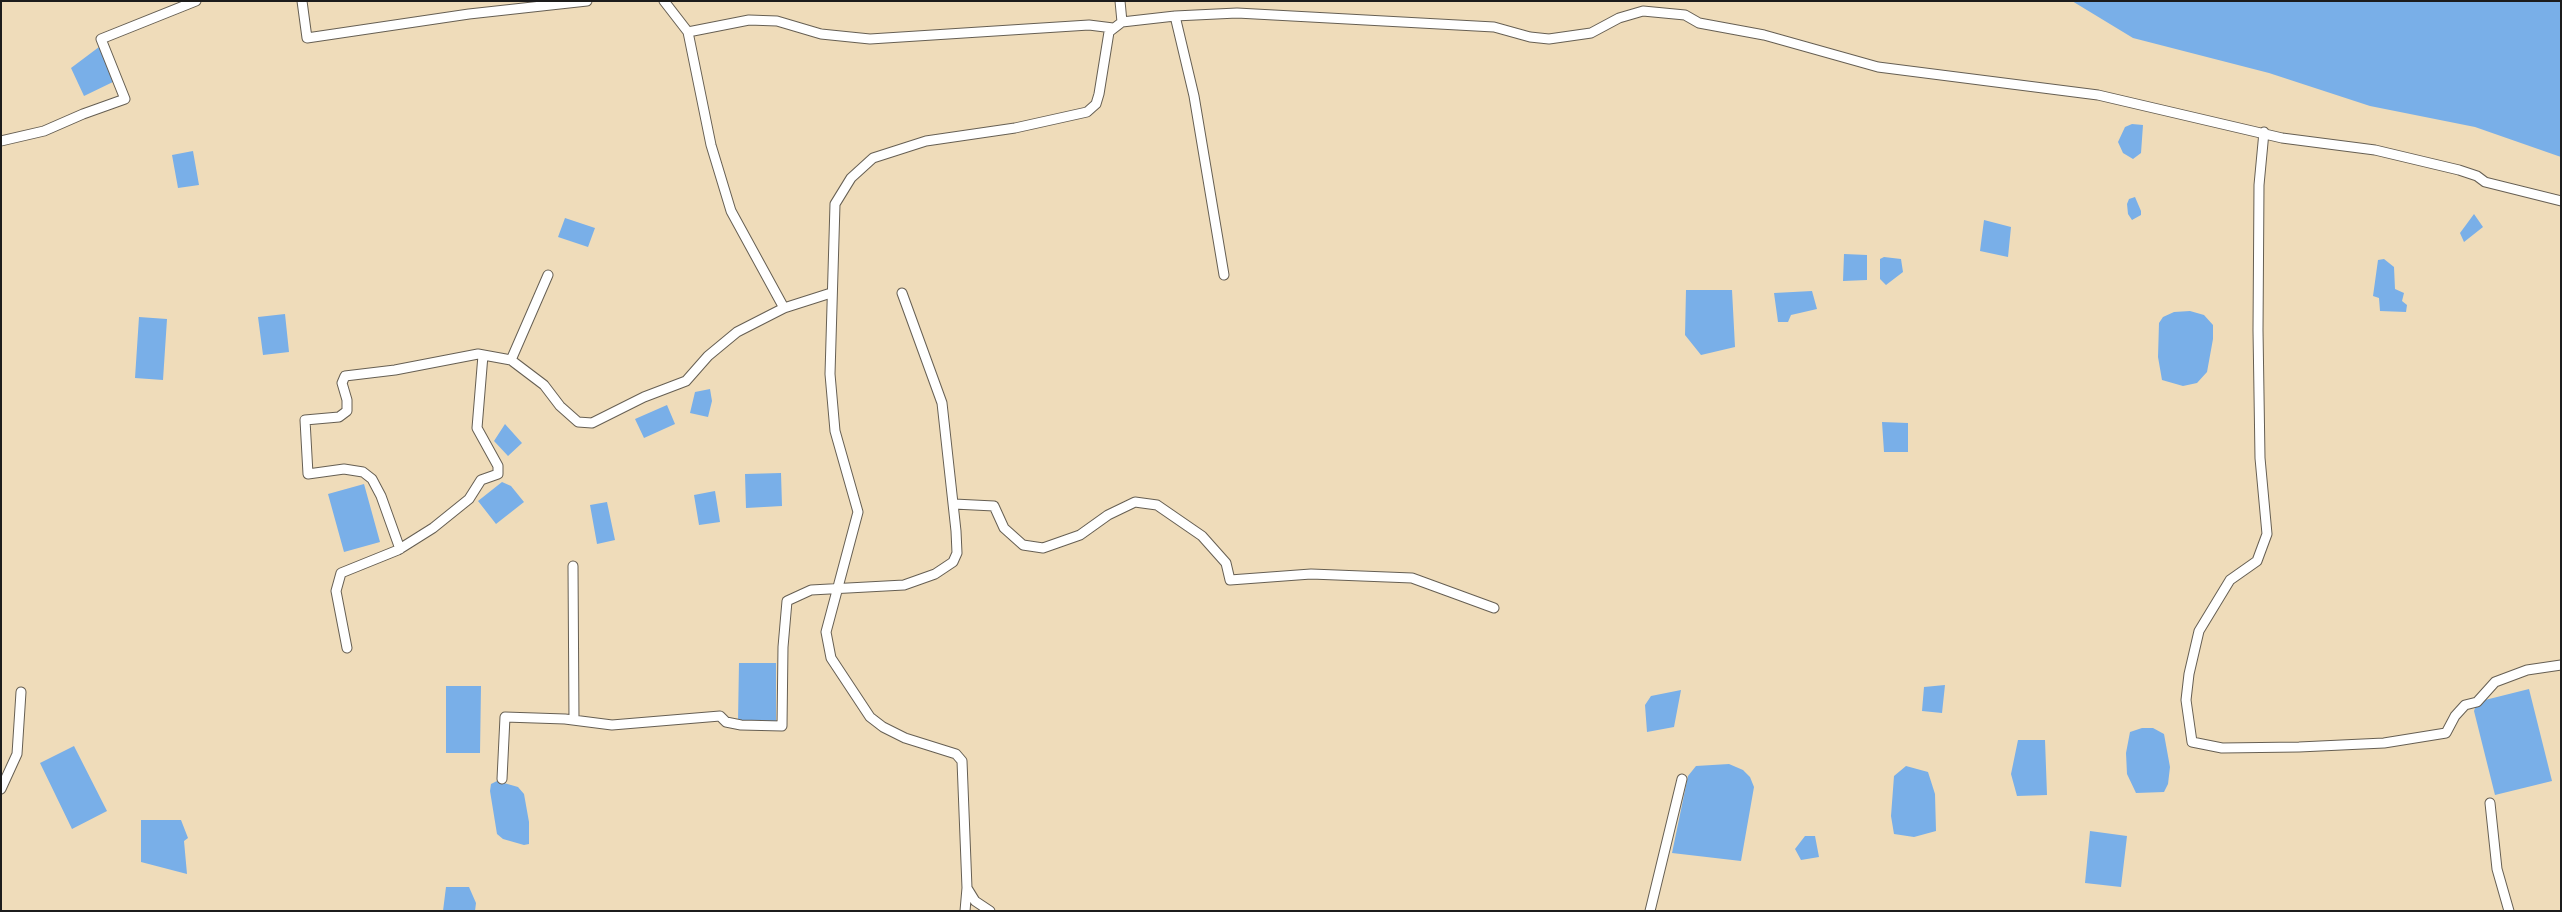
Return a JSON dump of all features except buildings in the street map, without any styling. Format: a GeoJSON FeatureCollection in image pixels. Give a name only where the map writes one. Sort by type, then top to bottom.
{"type":"FeatureCollection","features":[{"type":"Feature","properties":{"kind":"street"},"geometry":{"type":"LineString","coordinates":[[1,141],[44,132],[83,114],[125,100],[101,39],[196,1]]}},
{"type":"Feature","properties":{"kind":"street"},"geometry":{"type":"LineString","coordinates":[[302,1],[307,38],[469,14],[587,1]]}},
{"type":"Feature","properties":{"kind":"street"},"geometry":{"type":"LineString","coordinates":[[664,1],[688,32],[711,146],[731,210],[784,308]]}},
{"type":"Feature","properties":{"kind":"street"},"geometry":{"type":"LineString","coordinates":[[1120,1],[1122,22]]}},
{"type":"Feature","properties":{"kind":"street"},"geometry":{"type":"LineString","coordinates":[[964,911],[966,888],[962,761],[956,754],[893,733],[870,717],[831,658],[826,632],[858,512],[835,430],[830,374],[835,204],[851,178],[872,158],[926,141],[1015,128],[1087,112],[1096,104],[1109,32],[1122,22],[1175,16],[1237,13],[1494,27],[1530,37],[1549,39],[1591,33],[1619,18],[1643,11],[1685,15],[1699,23],[1764,35],[1878,67],[2098,95],[2186,117],[2209,119],[2282,138],[2375,150],[2458,170],[2477,176],[2485,182],[2561,201]]}},
{"type":"Feature","properties":{"kind":"street"},"geometry":{"type":"LineString","coordinates":[[1175,16],[1194,96],[1224,275]]}},
{"type":"Feature","properties":{"kind":"street"},"geometry":{"type":"LineString","coordinates":[[688,32],[749,20],[777,21],[820,34],[870,39],[1089,25],[1113,28]]}},
{"type":"Feature","properties":{"kind":"street"},"geometry":{"type":"LineString","coordinates":[[2264,132],[2259,186],[2258,330],[2260,458],[2267,534],[2257,560],[2230,580],[2199,631],[2189,674],[2186,700],[2192,742],[2222,748],[2299,747],[2384,743],[2446,733],[2455,716],[2465,705],[2477,702],[2495,682],[2527,670],[2561,665]]}},
{"type":"Feature","properties":{"kind":"street"},"geometry":{"type":"LineString","coordinates":[[511,360],[548,275]]}},
{"type":"Feature","properties":{"kind":"street"},"geometry":{"type":"LineString","coordinates":[[400,549],[381,496],[372,479],[363,472],[344,469],[308,474],[305,420],[340,417],[348,411],[348,400],[342,383],[344,376],[483,355],[511,360],[544,385],[560,406],[578,422],[592,423],[644,397],[686,381],[708,356],[738,332],[784,308],[831,292]]}},
{"type":"Feature","properties":{"kind":"street"},"geometry":{"type":"LineString","coordinates":[[502,778],[505,717],[574,720],[612,725],[720,716],[726,722],[741,725],[782,726],[783,647],[787,600],[811,590],[838,587],[904,585],[935,574],[953,562],[957,553],[954,504],[942,404],[902,293]]}},
{"type":"Feature","properties":{"kind":"street"},"geometry":{"type":"LineString","coordinates":[[347,648],[336,591],[341,574],[400,549],[469,499],[481,480],[498,474],[498,466],[477,428],[483,355]]}},
{"type":"Feature","properties":{"kind":"street"},"geometry":{"type":"LineString","coordinates":[[954,504],[994,506],[1004,528],[1023,545],[1043,548],[1080,535],[1108,515],[1135,502],[1157,505],[1202,536],[1226,563],[1230,580],[1311,574],[1412,578],[1494,608]]}},
{"type":"Feature","properties":{"kind":"street"},"geometry":{"type":"LineString","coordinates":[[573,566],[574,720]]}},
{"type":"Feature","properties":{"kind":"street"},"geometry":{"type":"LineString","coordinates":[[1,790],[17,754],[21,692]]}},
{"type":"Feature","properties":{"kind":"street"},"geometry":{"type":"LineString","coordinates":[[1650,911],[1682,779]]}},
{"type":"Feature","properties":{"kind":"street"},"geometry":{"type":"LineString","coordinates":[[2490,803],[2497,869],[2508,911]]}},
{"type":"Feature","properties":{"kind":"street"},"geometry":{"type":"LineString","coordinates":[[966,888],[975,901],[990,911]]}},
{"type":"Feature","properties":{"kind":"water"},"geometry":{"type":"Polygon","coordinates":[[[2072,1],[2561,1],[2561,157],[2475,127],[2370,106],[2269,73],[2133,38],[2072,1]]]}},
{"type":"Feature","properties":{"kind":"water"},"geometry":{"type":"Polygon","coordinates":[[[99,47],[115,81],[84,96],[71,68],[99,47]]]}},
{"type":"Feature","properties":{"kind":"water"},"geometry":{"type":"Polygon","coordinates":[[[2132,124],[2143,125],[2141,153],[2133,159],[2123,153],[2118,142],[2125,127],[2132,124]]]}},
{"type":"Feature","properties":{"kind":"water"},"geometry":{"type":"Polygon","coordinates":[[[193,151],[199,185],[178,188],[172,155],[193,151]]]}},
{"type":"Feature","properties":{"kind":"water"},"geometry":{"type":"Polygon","coordinates":[[[2135,197],[2141,215],[2132,220],[2128,214],[2127,204],[2129,199],[2135,197]]]}},
{"type":"Feature","properties":{"kind":"water"},"geometry":{"type":"Polygon","coordinates":[[[2474,214],[2483,227],[2464,242],[2460,233],[2474,214]]]}},
{"type":"Feature","properties":{"kind":"water"},"geometry":{"type":"Polygon","coordinates":[[[565,218],[595,228],[588,247],[558,237],[565,218]]]}},
{"type":"Feature","properties":{"kind":"water"},"geometry":{"type":"Polygon","coordinates":[[[1984,220],[2011,227],[2008,257],[1980,251],[1984,220]]]}},
{"type":"Feature","properties":{"kind":"water"},"geometry":{"type":"Polygon","coordinates":[[[1844,254],[1867,255],[1867,280],[1843,281],[1844,254]]]}},
{"type":"Feature","properties":{"kind":"water"},"geometry":{"type":"Polygon","coordinates":[[[1884,257],[1901,259],[1903,272],[1886,285],[1880,279],[1880,259],[1884,257]]]}},
{"type":"Feature","properties":{"kind":"water"},"geometry":{"type":"Polygon","coordinates":[[[2384,259],[2394,267],[2395,289],[2404,293],[2402,301],[2407,305],[2406,312],[2380,311],[2379,298],[2373,296],[2378,260],[2384,259]]]}},
{"type":"Feature","properties":{"kind":"water"},"geometry":{"type":"Polygon","coordinates":[[[1686,290],[1732,290],[1735,347],[1701,355],[1685,335],[1686,290]]]}},
{"type":"Feature","properties":{"kind":"water"},"geometry":{"type":"Polygon","coordinates":[[[1812,291],[1817,309],[1791,315],[1788,322],[1778,322],[1774,293],[1812,291]]]}},
{"type":"Feature","properties":{"kind":"water"},"geometry":{"type":"Polygon","coordinates":[[[2190,311],[2204,315],[2213,325],[2213,339],[2207,372],[2197,383],[2183,386],[2162,380],[2158,357],[2159,323],[2163,317],[2174,312],[2190,311]]]}},
{"type":"Feature","properties":{"kind":"water"},"geometry":{"type":"Polygon","coordinates":[[[285,314],[289,352],[263,355],[258,317],[285,314]]]}},
{"type":"Feature","properties":{"kind":"water"},"geometry":{"type":"Polygon","coordinates":[[[139,317],[167,319],[163,380],[135,378],[139,317]]]}},
{"type":"Feature","properties":{"kind":"water"},"geometry":{"type":"Polygon","coordinates":[[[710,389],[712,401],[708,417],[690,413],[695,392],[710,389]]]}},
{"type":"Feature","properties":{"kind":"water"},"geometry":{"type":"Polygon","coordinates":[[[667,405],[675,424],[644,438],[635,419],[667,405]]]}},
{"type":"Feature","properties":{"kind":"water"},"geometry":{"type":"Polygon","coordinates":[[[1882,422],[1908,423],[1908,452],[1884,452],[1882,422]]]}},
{"type":"Feature","properties":{"kind":"water"},"geometry":{"type":"Polygon","coordinates":[[[505,424],[522,443],[508,456],[494,441],[505,424]]]}},
{"type":"Feature","properties":{"kind":"water"},"geometry":{"type":"Polygon","coordinates":[[[781,473],[782,506],[746,508],[745,474],[781,473]]]}},
{"type":"Feature","properties":{"kind":"water"},"geometry":{"type":"Polygon","coordinates":[[[502,482],[511,486],[524,502],[496,524],[478,501],[502,482]]]}},
{"type":"Feature","properties":{"kind":"water"},"geometry":{"type":"Polygon","coordinates":[[[364,484],[380,542],[344,552],[328,494],[364,484]]]}},
{"type":"Feature","properties":{"kind":"water"},"geometry":{"type":"Polygon","coordinates":[[[715,491],[720,522],[699,525],[694,495],[715,491]]]}},
{"type":"Feature","properties":{"kind":"water"},"geometry":{"type":"Polygon","coordinates":[[[607,502],[615,540],[597,544],[590,505],[607,502]]]}},
{"type":"Feature","properties":{"kind":"water"},"geometry":{"type":"Polygon","coordinates":[[[739,663],[776,663],[776,721],[738,721],[739,663]]]}},
{"type":"Feature","properties":{"kind":"water"},"geometry":{"type":"Polygon","coordinates":[[[1945,685],[1942,713],[1922,711],[1924,687],[1945,685]]]}},
{"type":"Feature","properties":{"kind":"water"},"geometry":{"type":"Polygon","coordinates":[[[446,686],[481,686],[480,753],[446,753],[446,686]]]}},
{"type":"Feature","properties":{"kind":"water"},"geometry":{"type":"Polygon","coordinates":[[[2529,689],[2552,781],[2495,795],[2474,711],[2477,702],[2529,689]]]}},
{"type":"Feature","properties":{"kind":"water"},"geometry":{"type":"Polygon","coordinates":[[[1681,690],[1674,727],[1647,732],[1645,705],[1651,696],[1681,690]]]}},
{"type":"Feature","properties":{"kind":"water"},"geometry":{"type":"Polygon","coordinates":[[[2142,728],[2153,728],[2164,734],[2170,767],[2168,784],[2164,792],[2136,793],[2127,774],[2126,753],[2130,732],[2142,728]]]}},
{"type":"Feature","properties":{"kind":"water"},"geometry":{"type":"Polygon","coordinates":[[[2018,740],[2045,740],[2047,795],[2017,796],[2011,774],[2018,740]]]}},
{"type":"Feature","properties":{"kind":"water"},"geometry":{"type":"Polygon","coordinates":[[[74,746],[107,811],[72,829],[40,763],[74,746]]]}},
{"type":"Feature","properties":{"kind":"water"},"geometry":{"type":"Polygon","coordinates":[[[1729,764],[1743,770],[1750,777],[1754,787],[1741,861],[1672,853],[1688,776],[1696,766],[1729,764]]]}},
{"type":"Feature","properties":{"kind":"water"},"geometry":{"type":"Polygon","coordinates":[[[1906,766],[1928,772],[1935,794],[1936,831],[1914,837],[1894,834],[1891,816],[1894,776],[1906,766]]]}},
{"type":"Feature","properties":{"kind":"water"},"geometry":{"type":"Polygon","coordinates":[[[497,781],[518,787],[524,794],[529,822],[529,844],[524,845],[503,839],[497,834],[490,791],[491,784],[497,781]]]}},
{"type":"Feature","properties":{"kind":"water"},"geometry":{"type":"Polygon","coordinates":[[[141,820],[181,820],[188,838],[184,841],[187,874],[141,862],[141,820]]]}},
{"type":"Feature","properties":{"kind":"water"},"geometry":{"type":"Polygon","coordinates":[[[2090,831],[2127,836],[2121,887],[2085,883],[2090,831]]]}},
{"type":"Feature","properties":{"kind":"water"},"geometry":{"type":"Polygon","coordinates":[[[1805,836],[1815,836],[1819,857],[1801,860],[1795,849],[1805,836]]]}},
{"type":"Feature","properties":{"kind":"water"},"geometry":{"type":"Polygon","coordinates":[[[446,887],[469,887],[476,903],[475,911],[443,911],[446,887]]]}}]}
